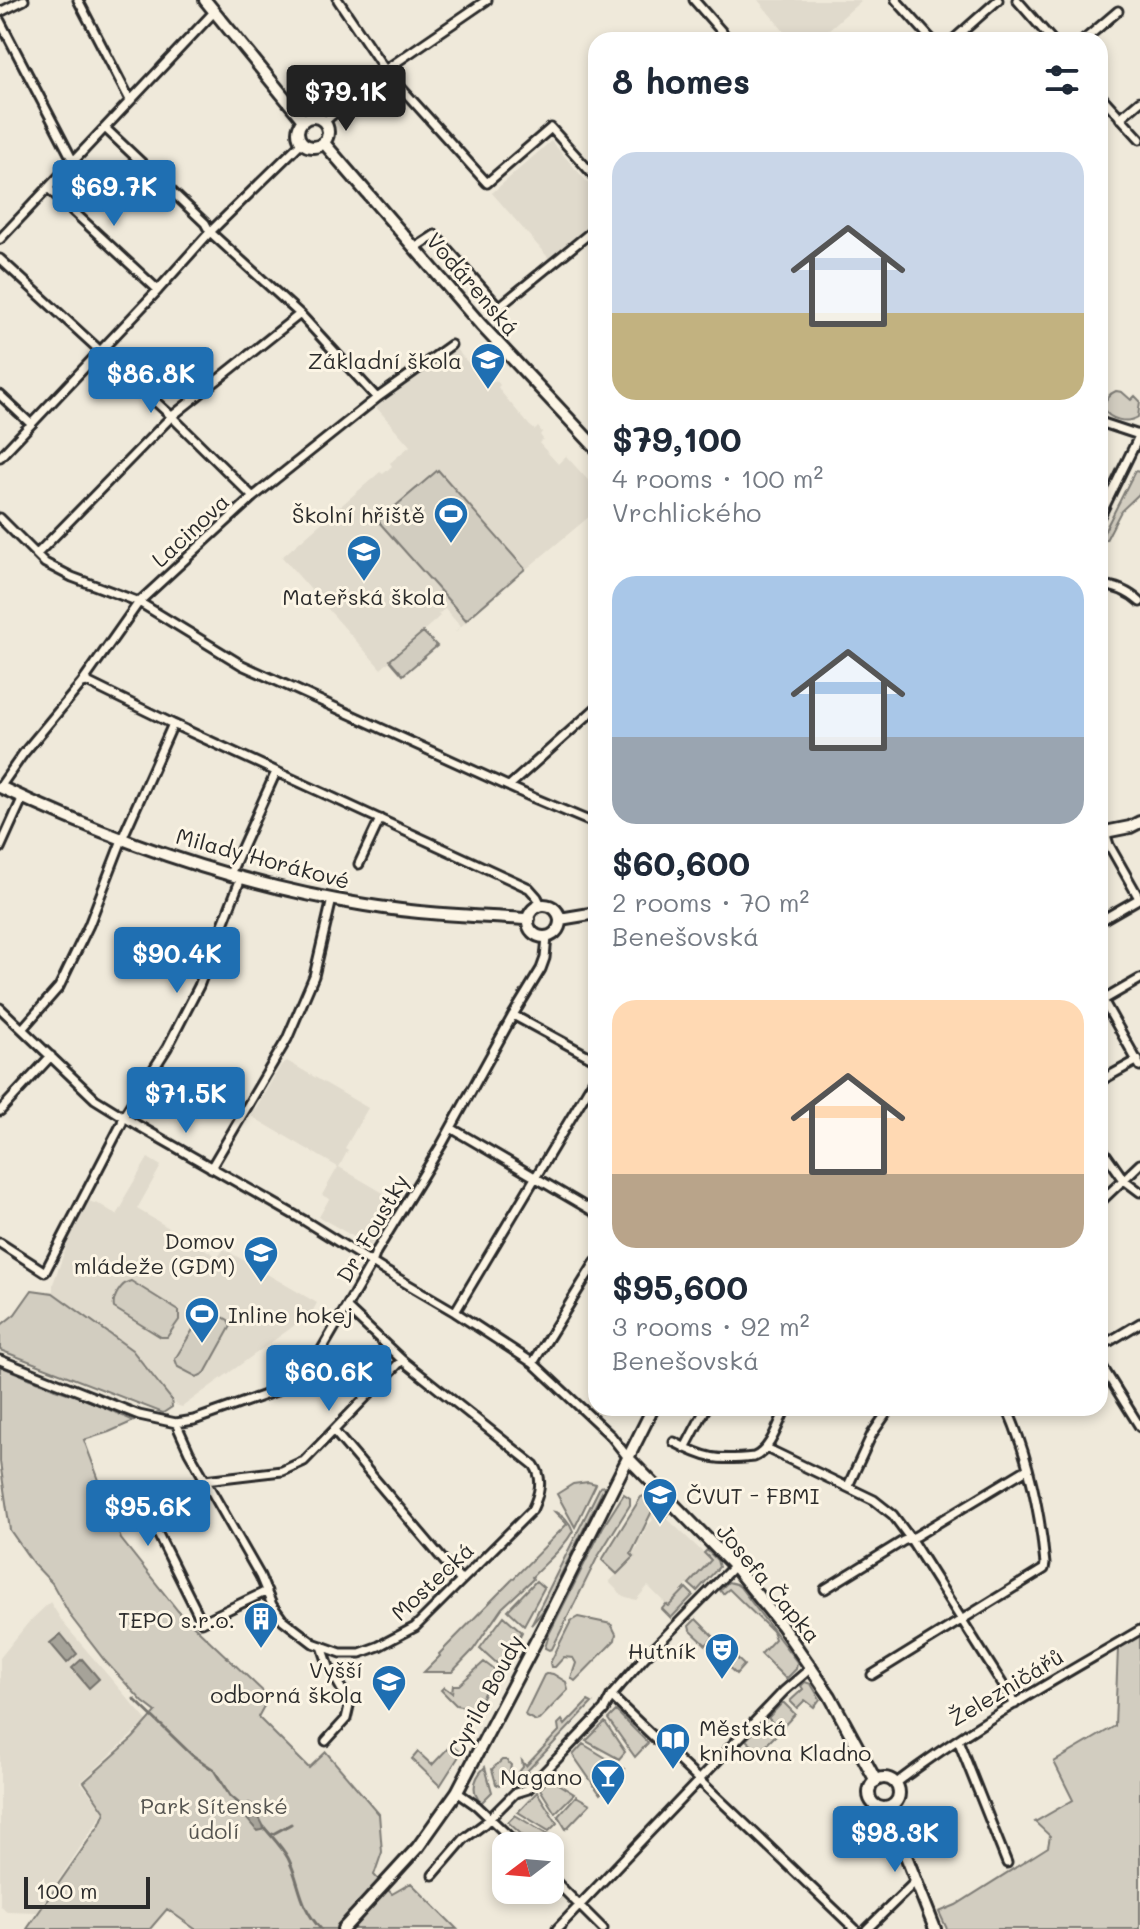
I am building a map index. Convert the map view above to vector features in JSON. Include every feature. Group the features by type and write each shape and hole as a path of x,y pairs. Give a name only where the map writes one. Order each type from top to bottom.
{"street":[{"path":"0,12 24,0"},
{"path":"78,0 130,100"},
{"path":"205,0 303,120"},
{"path":"338,0 385,70 487,183 551,128 588,169"},
{"path":"325,121 385,70 487,0"},
{"path":"694,0 722,32"},
{"path":"896,0 925,32"},
{"path":"962,32 998,0"},
{"path":"1017,0 1045,32"},
{"path":"1093,32 1118,11"},
{"path":"0,239 214,12"},
{"path":"0,21 73,161"},
{"path":"1120,118 1140,101"},
{"path":"1108,104 1140,139"},
{"path":"316,117 325,121 329,135 324,143 312,147 302,142 298,131 303,120 316,117"},
{"path":"105,128 205,223 210,232 300,314 377,398"},
{"path":"0,457 210,232 302,142"},
{"name":"Vodárenská","path":"324,143 481,325 588,439"},
{"path":"48,188 158,290"},
{"path":"415,248 435,235 499,307 588,235"},
{"path":"0,259 253,497"},
{"path":"37,554 171,417 300,314"},
{"name":"Lacinova","path":"0,787 82,683 139,602 253,497 377,398 451,345"},
{"path":"0,395 31,424"},
{"path":"1108,424 1140,434 1108,500"},
{"path":"0,518 45,563 72,577 139,602 242,665 588,821"},
{"path":"1108,585 1127,592 1140,602"},
{"path":"82,683 87,682 529,888 541,905"},
{"path":"509,786 588,715"},
{"path":"23,1028 59,987 89,925 173,724"},
{"path":"0,1243 45,1272 123,1117 167,1048 199,986 235,876 276,772"},
{"name":"Milady Horákové","path":"0,787 122,840 235,876 332,899 419,913 529,919"},
{"path":"0,848 23,797"},
{"path":"359,864 380,819"},
{"path":"1108,831 1140,822"},
{"path":"1108,843 1140,898 1108,916"},
{"path":"211,1168 287,1039 314,976 332,899"},
{"path":"546,905 556,909 560,919 558,929 547,937 532,931 529,919 532,911 546,905"},
{"path":"560,919 588,914"},
{"name":"Dr. Foustky","path":"0,1360 139,1415 176,1423 237,1407 287,1385 318,1356 347,1308 376,1252 541,969 547,937"},
{"path":"1108,995 1140,979"},
{"name":"Josefa Čapka","path":"0,1008 95,1099 455,1312 533,1363 588,1414"},
{"path":"1108,1011 1139,1062 1108,1077"},
{"path":"513,1015 588,1056"},
{"path":"0,1111 51,1056"},
{"path":"455,1312 588,1090"},
{"path":"451,1128 588,1208"},
{"path":"1108,1157 1124,1180 1140,1192"},
{"path":"1108,1195 1140,1164"},
{"path":"533,1363 588,1274"},
{"name":"Mostecká","path":"176,1423 180,1436 283,1620 313,1643 341,1653 360,1653 415,1627 532,1510 539,1489 538,1470 402,1360 347,1308"},
{"path":"1108,1342 1140,1323"},
{"path":"267,1591 202,1622 146,1510 205,1480 282,1471 304,1461 402,1360"},
{"path":"1108,1376 1140,1427"},
{"name":"Josefa Čapka","path":"590,1416 734,1566 782,1626 830,1696 876,1781"},
{"name":"Cyrila Boudy","path":"343,1929 418,1847 457,1792 649,1416"},
{"path":"685,1448 702,1416"},
{"path":"674,1442 709,1458 754,1457 766,1448 782,1416"},
{"path":"848,1486 872,1434 884,1416"},
{"path":"872,1675 1044,1569 1042,1529 1010,1416"},
{"path":"334,1431 461,1581"},
{"path":"766,1448 848,1486 893,1515 1015,1704"},
{"path":"825,1589 1027,1469"},
{"path":"433,1875 464,1839 515,1793 528,1789 604,1710 611,1696 644,1658 734,1566"},
{"name":"Železničářů","path":"895,1784 1015,1704 1140,1630"},
{"path":"322,1646 349,1706 346,1719 326,1741"},
{"path":"557,1929 784,1691 812,1667"},
{"path":"611,1696 855,1929"},
{"path":"958,1740 1007,1863"},
{"path":"885,1779 895,1784 898,1797 887,1808 877,1806 870,1798 870,1790 876,1781 885,1779"},
{"path":"457,1792 504,1832"},
{"path":"887,1808 935,1929"},
{"path":"867,1929 916,1881"},
{"path":"564,1890 603,1929"}],"shaded area":[{"path":"758,0 862,0 826,32 784,32"},
{"path":"551,141 588,183 588,232 553,263 492,193"},
{"path":"455,348 485,382 490,378 493,382 496,380 501,392 530,426 535,430 538,427 543,439 539,443 558,464 566,456 588,480 588,518 455,632 460,626 445,609 381,669 282,557 380,472 383,474 392,466 390,463 410,446 376,407"},
{"path":"287,1061 368,1108 345,1148 348,1150 339,1167 397,1201 370,1246 319,1217 329,1199 322,1195 338,1167 251,1116 281,1065"},
{"path":"148,1158 161,1166 137,1209 218,1257 224,1249 317,1303 309,1318 305,1316 182,1407 176,1405 132,1351 53,1293 53,1284 71,1233 88,1201 117,1215"},
{"path":"657,1509 710,1559 668,1606 648,1586 636,1600 623,1596 609,1582 633,1558 631,1555 639,1545 637,1542 646,1532 644,1529 653,1520 650,1516"},
{"path":"50,1602 64,1624 147,1721 81,1782 104,1812 37,1912 7,1911 0,1906 0,1658 28,1623"},
{"path":"61,1634 77,1654 67,1663 50,1643"},
{"path":"82,1659 99,1679 89,1688 72,1668"},
{"path":"249,1803 265,1829 257,1831 240,1810"}],"green space":[{"path":"1122,392 1131,400 1135,396 1140,401 1138,417 1124,420 1108,414 1108,398"},
{"name":"Školní hřiště","path":"438,470 525,569 466,620 378,521"},
{"path":"1135,471 1140,472 1140,493 1121,511 1108,536 1108,524"},
{"path":"423,632 437,646 403,675 390,660"},
{"name":"Inline hokej","path":"131,1281 179,1311 179,1320 167,1337 161,1337 114,1308 118,1292"},
{"path":"32,1290 53,1293 132,1350 171,1399 172,1407 163,1413 0,1350 0,1326 15,1314"},
{"name":"Inline hokej","path":"210,1310 228,1320 231,1326 205,1373 197,1377 178,1367 175,1359 203,1313"},
{"name":"Park Sítenské údolí","path":"0,1366 134,1421 84,1440 121,1539 178,1611 269,1697 258,1717 309,1768 326,1752 379,1814 382,1852 374,1875 392,1894 411,1883 457,1929 195,1929 167,1909 150,1929 27,1929 100,1824 105,1812 84,1782 133,1738 156,1712 105,1661 71,1617 52,1583 33,1563 10,1530 0,1462"},
{"path":"573,1484 596,1484 575,1527 557,1494"},
{"path":"605,1486 543,1611 531,1625 600,1487"},
{"path":"624,1494 630,1498 630,1505 597,1558 549,1650 545,1648 549,1634 603,1527"},
{"path":"649,1494 669,1513 666,1517 654,1507 631,1554 634,1557 617,1574 602,1560 641,1497"},
{"path":"555,1512 566,1519 573,1531 564,1544 502,1608 473,1650 452,1672 424,1672 567,1524"},
{"path":"707,1550 717,1560 719,1567 697,1591 689,1584 711,1560 704,1553"},
{"path":"536,1581 544,1588 524,1625 508,1610"},
{"path":"728,1582 740,1587 797,1662 796,1669 786,1679 761,1654 775,1639 772,1631 729,1589 723,1594 720,1590"},
{"path":"686,1588 693,1595 671,1618 662,1609"},
{"path":"504,1616 522,1632 503,1669 480,1648"},
{"path":"578,1617 611,1624 616,1634 615,1640 575,1681 571,1678 576,1663 573,1658 564,1657 555,1667 551,1667 550,1663 571,1621"},
{"path":"696,1619 714,1637 706,1645 690,1630 689,1626"},
{"path":"1140,1635 1140,1929 947,1929 939,1912 956,1905 1048,1847 1050,1836 1035,1822 1073,1800 1054,1762 1115,1726 1118,1648"},
{"path":"717,1640 744,1665 736,1674 709,1649"},
{"path":"484,1662 500,1674 495,1682 490,1681 476,1709 456,1705 441,1690 444,1687 452,1693 453,1685 459,1685"},
{"path":"548,1673 566,1682 568,1690 536,1721 525,1714 544,1675"},
{"path":"805,1682 811,1684 820,1699 814,1707 805,1700 797,1708 790,1701 803,1689 801,1686"},
{"path":"588,1701 592,1703 528,1770 530,1777 525,1778 518,1773 523,1767 522,1761 526,1766 559,1731 558,1724 562,1720 565,1725"},
{"path":"782,1703 795,1714 780,1730 768,1718"},
{"path":"616,1711 648,1743 635,1757 608,1719"},
{"path":"765,1721 778,1733 759,1752 746,1740"},
{"path":"605,1722 625,1752 619,1759 586,1741"},
{"path":"583,1744 624,1769 600,1794 573,1755"},
{"path":"451,1745 461,1753 440,1786 412,1759 418,1752 432,1765"},
{"path":"502,1760 511,1765 511,1775 499,1786 492,1769"},
{"path":"485,1767 492,1792 481,1803 475,1793 475,1784"},
{"path":"550,1779 574,1794 555,1813 540,1789"},
{"path":"537,1792 557,1823 549,1831 518,1812"},
{"path":"576,1796 590,1804 566,1829 558,1816"},
{"path":"515,1815 543,1832 519,1832 508,1822"}],"waterway":[{"path":"134,1699 192,1755 214,1770 230,1796 244,1808"},
{"path":"271,1835 291,1824"},
{"path":"264,1827 288,1858 304,1903 321,1929"}],"place":[{"name":"Základní škola","path":"488,391"},
{"name":"Školní hřiště","path":"451,545"},
{"name":"Mateřská škola","path":"364,583"},
{"name":"Domov mládeže (GDM)","path":"261,1284"},
{"name":"Inline hokej","path":"202,1345"},
{"name":"ČVUT - FBMI","path":"660,1526"},
{"name":"TEPO s.r.o.","path":"261,1650"},
{"name":"Hutník","path":"722,1681"},
{"name":"Vyšší odborná škola","path":"389,1713"},
{"name":"Městská knihovna Kladno","path":"673,1771"},
{"name":"Nagano","path":"608,1807"}]}
